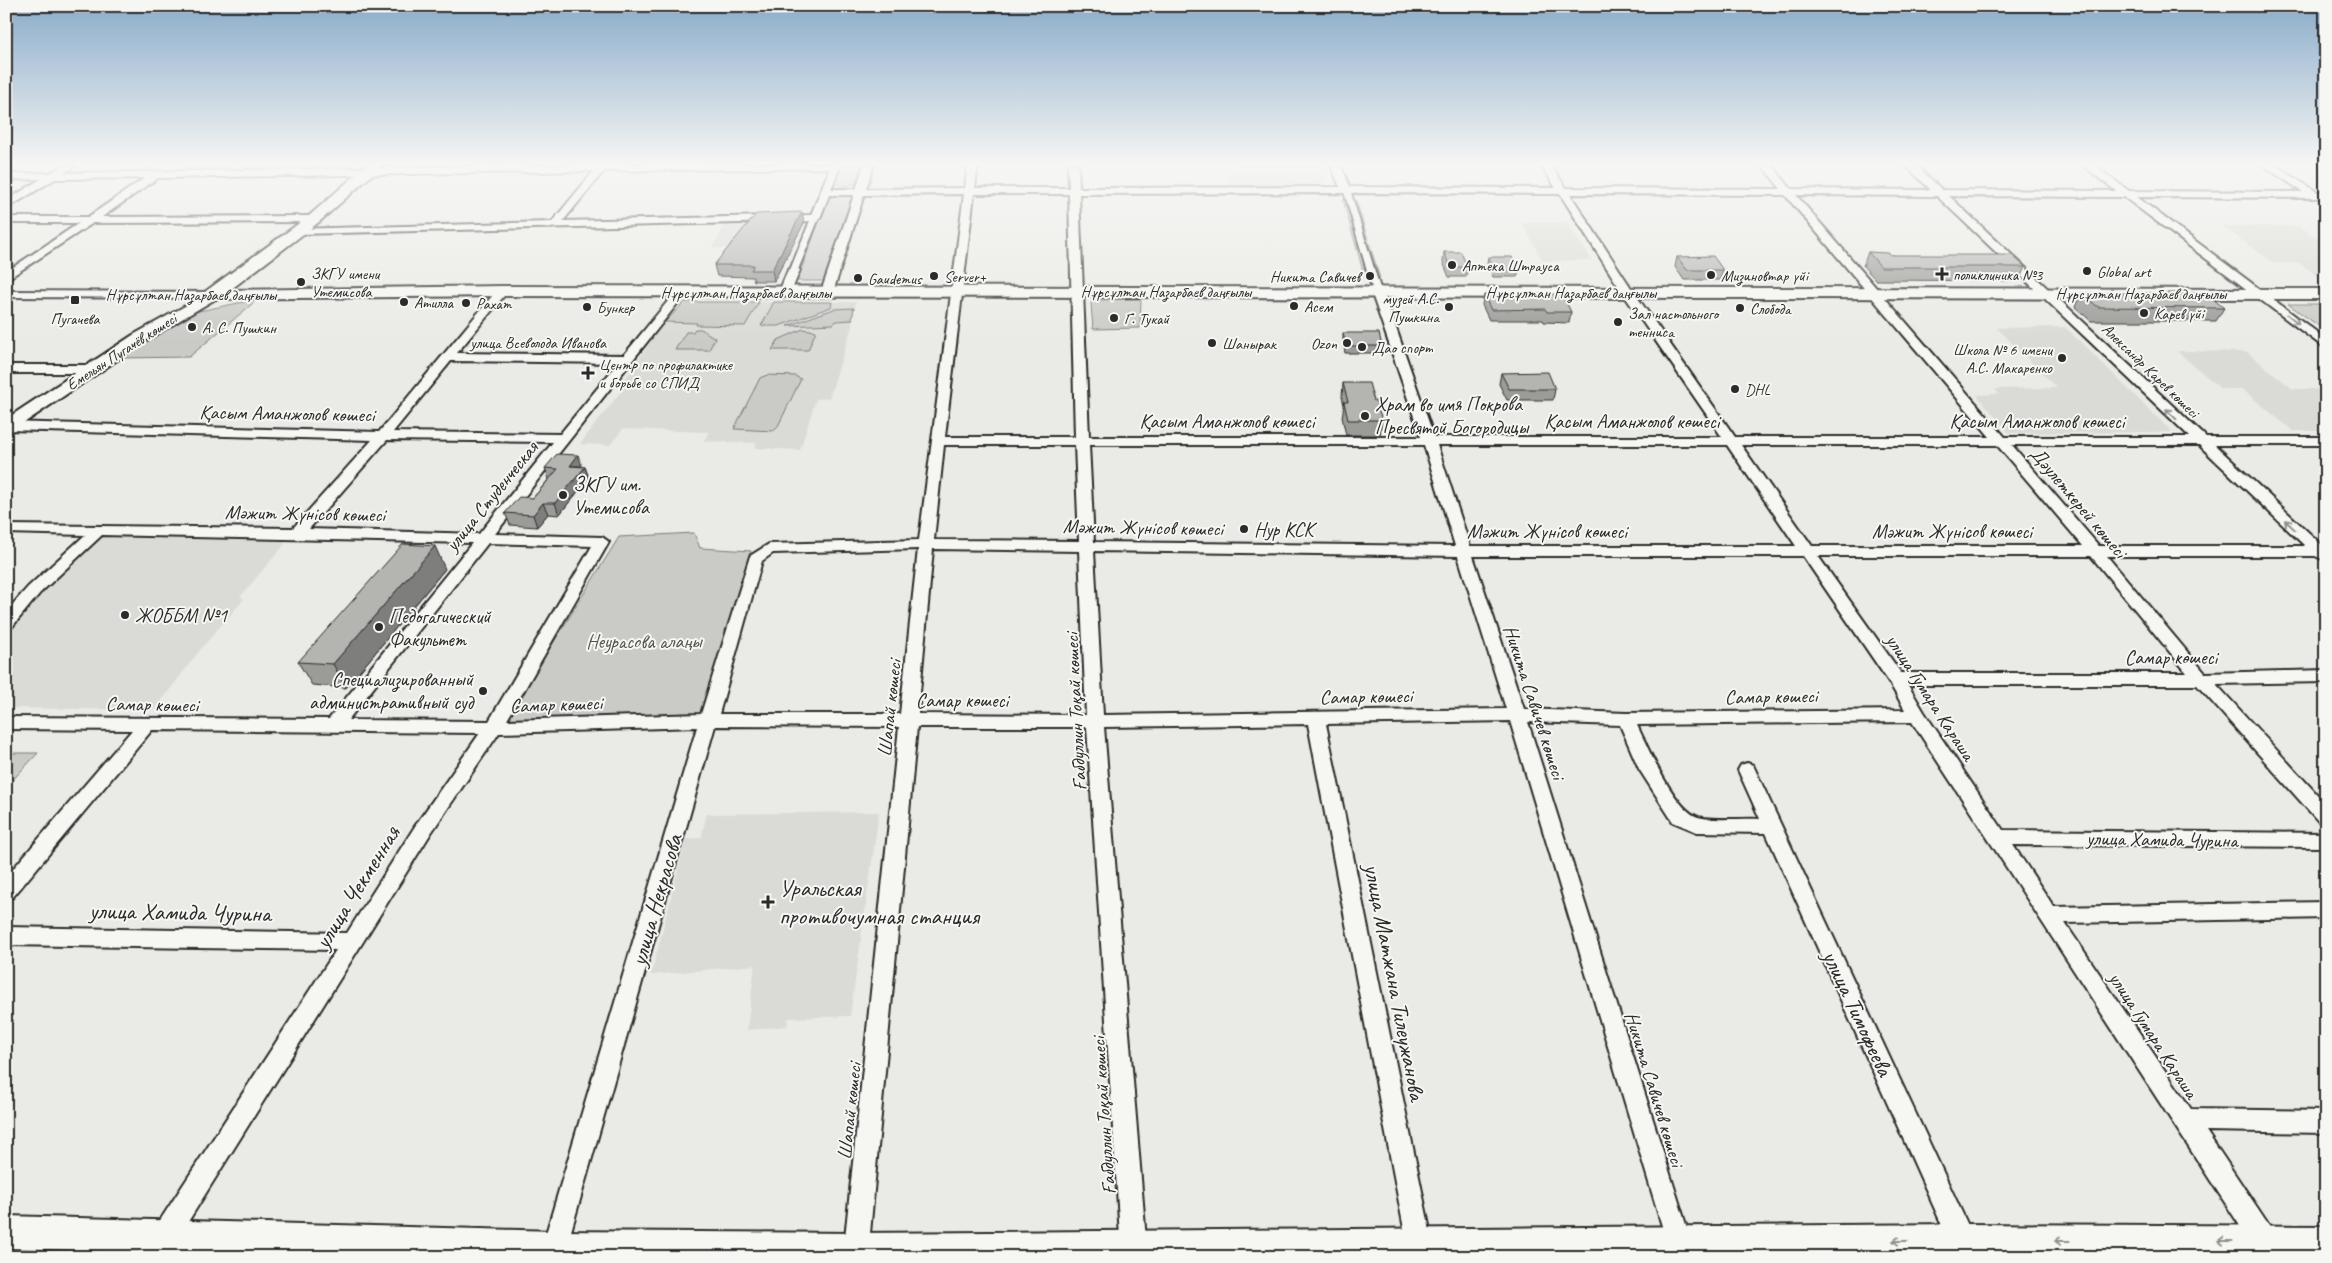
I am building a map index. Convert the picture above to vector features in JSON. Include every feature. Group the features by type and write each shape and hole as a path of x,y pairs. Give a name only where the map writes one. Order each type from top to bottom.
{"main road":[{"name":"Емельян Пугачёв көшесі","path":"212,295 309,223"},
{"name":"Нұрсұлтан Назарбаев даңғылы","path":"212,295 502,291 1377,290 2326,294"}],"street":[{"path":"6,277 86,223"},
{"path":"298,232 601,223"},
{"path":"785,292 813,223"},
{"path":"827,292 850,223"},
{"name":"Шапай көшесі","path":"856,1253 926,544 965,223"},
{"name":"Ғабдуллин Тоқай көшесі","path":"1076,223 1084,441 1083,479 1096,721 1134,1252"},
{"name":"Никита Савичев көшесі","path":"1356,223 1517,715 1681,1249"},
{"name":"улица Гумара Караша","path":"1584,223 1628,292 1896,678 1917,716 2270,1249"},
{"name":"Дәулеткерей көшесі","path":"1814,223 2095,551 2201,679 2326,817"},
{"name":"Александр Карев көшесі","path":"1972,223 2200,441 2323,553"},
{"path":"2166,223 2326,345"},
{"path":"297,533 383,436 502,291"},
{"name":"улица Студенческая","path":"333,726 681,292"},
{"name":"Нұрсұлтан Назарбаев даңғылы","path":"6,294 212,295"},
{"name":"Емельян Пугачёв көшесі","path":"7,427 92,368 212,295"},
{"name":"улица Всеволода Иванова","path":"448,357 627,359"},
{"path":"6,369 92,368"},
{"name":"Қасым Аманжолов көшесі","path":"7,427 383,436 564,438"},
{"name":"Қасым Аманжолов көшесі","path":"938,441 2326,441"},
{"name":"Мәжит Жүнісов көшесі","path":"6,529 484,537 602,542"},
{"path":"6,623 34,590 98,530"},
{"name":"улица Чекменная","path":"157,1246 353,942 424,828 494,727 602,542"},
{"name":"Мәжит Жүнісов көшесі","path":"769,549 926,544 1463,551 2323,553"},
{"name":"улица Некрасова","path":"552,1252 755,559 769,549"},
{"name":"Самар көшесі","path":"1896,678 2201,679 2326,676"},
{"name":"Самар көшесі","path":"6,723 146,726 494,727 708,720 1096,721 1517,715 1626,719 1917,716"},
{"name":"улица Матжана Тилеужанова","path":"1316,718 1421,1250"},
{"path":"1626,719 1648,769 1680,817 1697,824 1773,826"},
{"path":"6,891 146,726"},
{"name":"улица Тимофеева","path":"1747,770 1966,1249"},
{"name":"улица Хамида Чурина","path":"1998,837 2326,840"},
{"path":"2050,915 2326,910"},
{"name":"улица Хамида Чурина","path":"6,936 353,942"},
{"path":"2185,1120 2326,1122"},
{"path":"6,1232 157,1246 552,1252 856,1253 1681,1249 2270,1249 2326,1242"}],"shaded area":[{"path":"726,223 804,223 792,250 712,248"},
{"path":"1522,223 1568,223 1592,260 1543,261"},
{"path":"2222,226 2299,226 2326,244 2326,282 2299,263 2274,263"},
{"path":"685,302 856,302 852,326 829,398 816,399 800,450 755,448 757,443 704,441 709,432 623,429 610,445 580,444 623,389 621,385 662,325"},
{"name":"Школа № 6 имени А.С. Макаренко","path":"2065,327 2172,432 2009,433 1977,395 1999,394 1995,389 2057,388 1997,328"},
{"path":"2177,351 2247,352 2293,389 2316,389 2326,397 2326,431 2293,431 2242,389 2221,389"},
{"name":"ЖОББМ №1","path":"99,536 290,538 240,597 244,599 204,645 154,710 6,708 6,632 43,590"},
{"name":"Уральская противочумная станция","path":"879,812 850,1016 788,1018 787,1026 747,1030 755,965 651,975 686,839 701,838 707,814"}],"green space":[{"path":"819,223 846,223 827,281 797,281"},
{"path":"1349,223 1363,223 1380,278 1365,278"},
{"path":"258,299 189,357 119,358 174,320 194,312"},
{"path":"1141,299 1140,328 1093,329 1091,303 1098,300"},
{"path":"685,302 759,302 745,326 665,322"},
{"path":"774,302 832,302 831,307 779,326 761,326"},
{"path":"2288,304 2326,304 2326,331"},
{"path":"854,308 852,320 836,321 834,324 787,326 834,309"},
{"path":"695,329 701,329 715,338 709,350 675,350 686,332 693,332"},
{"path":"803,329 816,331 808,350 772,350 778,340"},
{"path":"767,375 795,376 801,379 777,428 773,431 734,429 760,378"},
{"name":"Неурасова алаңы","path":"694,533 700,548 751,551 701,717 503,724 619,537"},
{"path":"6,753 38,753 6,787"}],"building":[{"path":"749,223 796,223 772,270 751,270 754,265 714,265"},
{"path":"1444,252 1461,252 1467,267 1450,267"},
{"path":"1868,252 1888,253 1891,255 2012,255 2025,267 1881,267"},
{"path":"1713,256 1723,270 1687,270 1677,257"},
{"path":"1488,257 1512,257 1519,270 1494,270"},
{"path":"2081,293 2206,293 2224,308 2098,307"},
{"path":"1562,294 1571,312 1547,312 1545,309 1491,310 1484,295"},
{"path":"1343,333 1379,333 1382,346 1346,346"},
{"path":"1548,372 1555,389 1509,389 1501,373"},
{"path":"1343,383 1369,383 1382,420 1348,420 1344,402 1348,402"},
{"path":"557,454 578,455 570,466 585,467 555,503 543,503 533,515 505,513 519,497 533,498 558,469 545,468"},
{"path":"403,544 435,546 333,664 298,662"}],"place":[{"name":"Аптека Штрауса","path":"1452,265"},
{"name":"Global art","path":"2087,271"},
{"name":"поликлиника №3","path":"1942,274"},
{"name":"Мизиновтар үйі","path":"1711,275"},
{"name":"Server+","path":"934,276"},
{"name":"Никита Савичев","path":"1370,276"},
{"name":"Gaudemus","path":"858,278"},
{"name":"ЗКГУ имени Утемисова","path":"301,282"},
{"name":"Пугачева","path":"75,300"},
{"name":"Атилла","path":"404,302"},
{"name":"Рахат","path":"466,303"},
{"name":"Асем","path":"1294,306"},
{"name":"Бункер","path":"587,307"},
{"name":"музей А.С. Пушкина","path":"1449,307"},
{"name":"Слобода","path":"1740,308"},
{"name":"Карев үйі","path":"2144,313"},
{"name":"Г. Тукай","path":"1114,318"},
{"name":"Зал настольного тенниса","path":"1618,322"},
{"name":"А. С. Пушкин","path":"192,327"},
{"name":"Шанырак","path":"1212,343"},
{"name":"Ozon","path":"1347,343"},
{"name":"Дао спорт","path":"1362,347"},
{"name":"Школа № 6 имени А.С. Макаренко","path":"2062,358"},
{"name":"Центр по профилактике и борьбе со СПИД","path":"588,373"},
{"name":"DHL","path":"1735,389"},
{"name":"Храм во имя Покрова Пресвятой Богородицы","path":"1365,416"},
{"name":"ЗКГУ им. Утемисова","path":"563,495"},
{"name":"Нур КСК","path":"1244,529"},
{"name":"ЖОББМ №1","path":"125,615"},
{"name":"Педогагический Факультет","path":"379,627"},
{"name":"Специализированный административный суд","path":"483,691"},
{"name":"Уральская противочумная станция","path":"768,902"}]}
